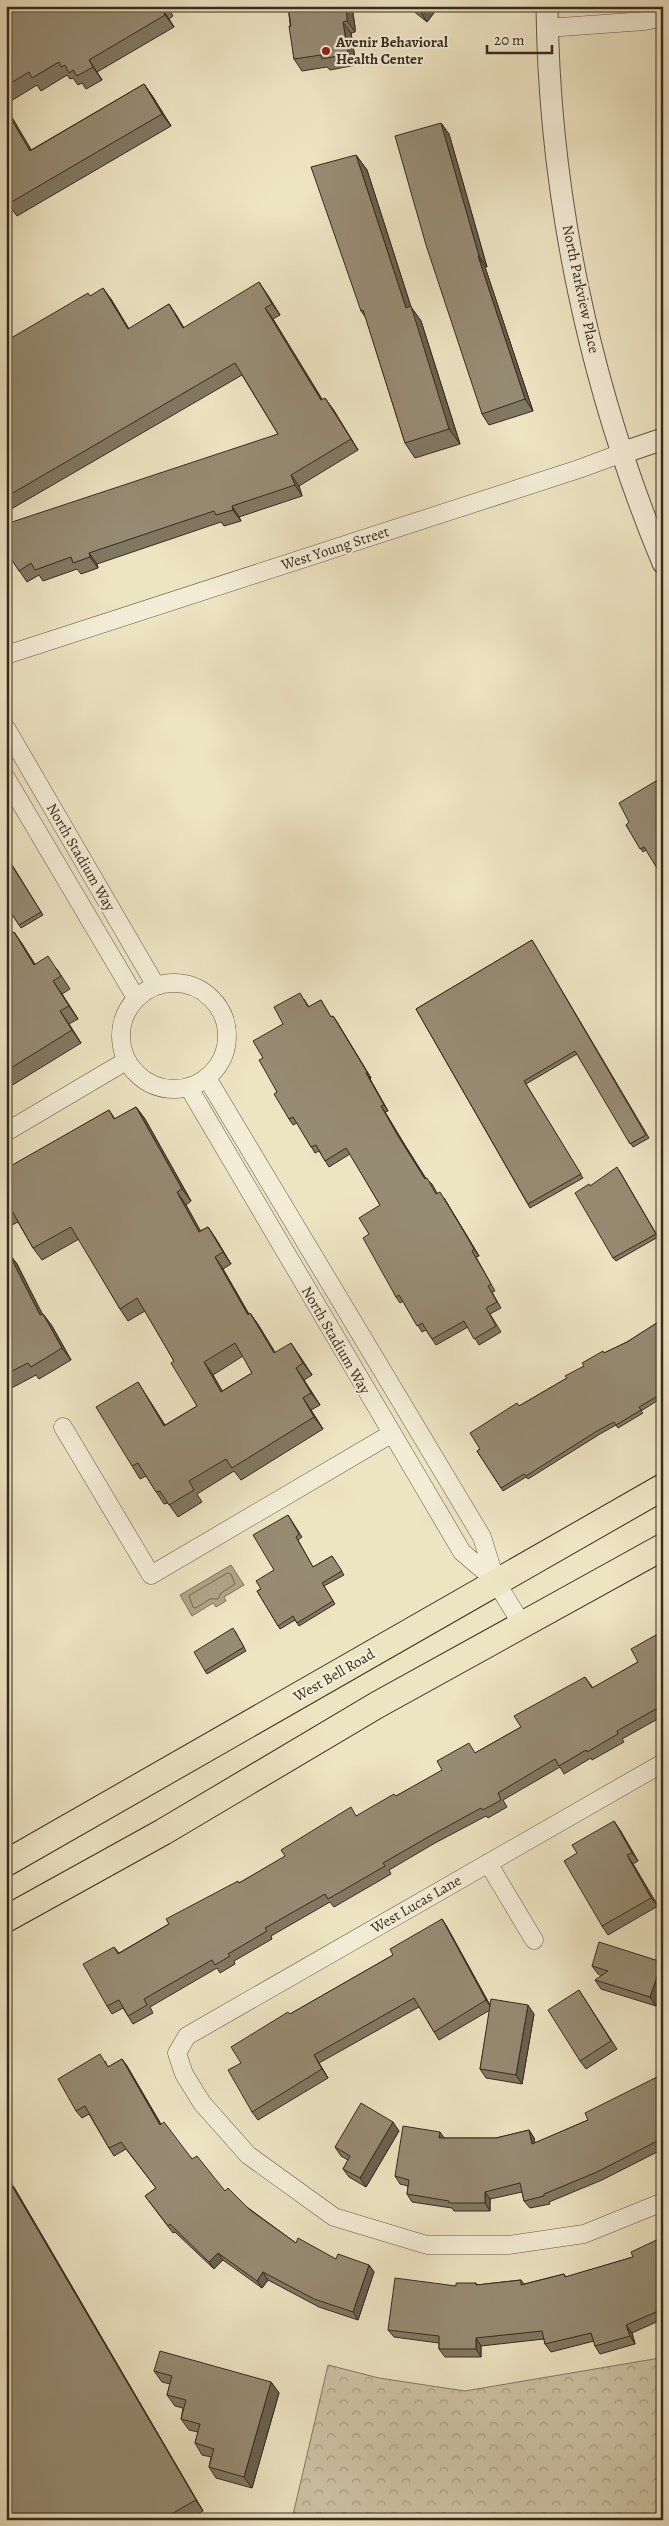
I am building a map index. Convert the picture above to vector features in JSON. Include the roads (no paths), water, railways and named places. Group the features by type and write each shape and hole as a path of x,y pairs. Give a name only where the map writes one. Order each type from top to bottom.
{"main road":[{"name":"West Bell Road","path":"6,1863 663,1487"},
{"path":"6,1919 163,1832 377,1706 663,1547"}],"street":[{"name":"North Parkview Place","path":"547,6 552,112 573,265 587,327 622,453 663,562"},
{"path":"547,28 645,21 663,17"},
{"name":"West Young Street","path":"6,655 579,469 663,439"},
{"name":"North Stadium Way","path":"6,728 156,986"},
{"name":"North Stadium Way","path":"6,778 136,998"},
{"path":"172,983 189,985 204,992 216,1004 224,1016 227,1043 220,1062 207,1078 189,1088 172,1090 154,1087 139,1078 126,1061 121,1047 120,1030 125,1013 136,998 156,986 172,983"},
{"path":"6,1132 126,1061"},
{"name":"North Stadium Way","path":"207,1078 482,1537 496,1582 523,1626"},
{"name":"North Stadium Way","path":"189,1088 462,1552 496,1582"},
{"path":"63,1427 150,1575 391,1434"},
{"name":"West Lucas Lane","path":"663,1763 187,2036 177,2053 184,2074 202,2103 248,2155 334,2216 397,2236 427,2245 508,2245 584,2234 663,2202"},
{"path":"488,1863 534,1940"}],"water":[{"path":"231,1565 244,1585 224,1597 226,1601 216,1607 213,1603 192,1616 180,1595"}],"place":[{"name":"Avenir Behavioral Health Center","path":"326,51"}]}
